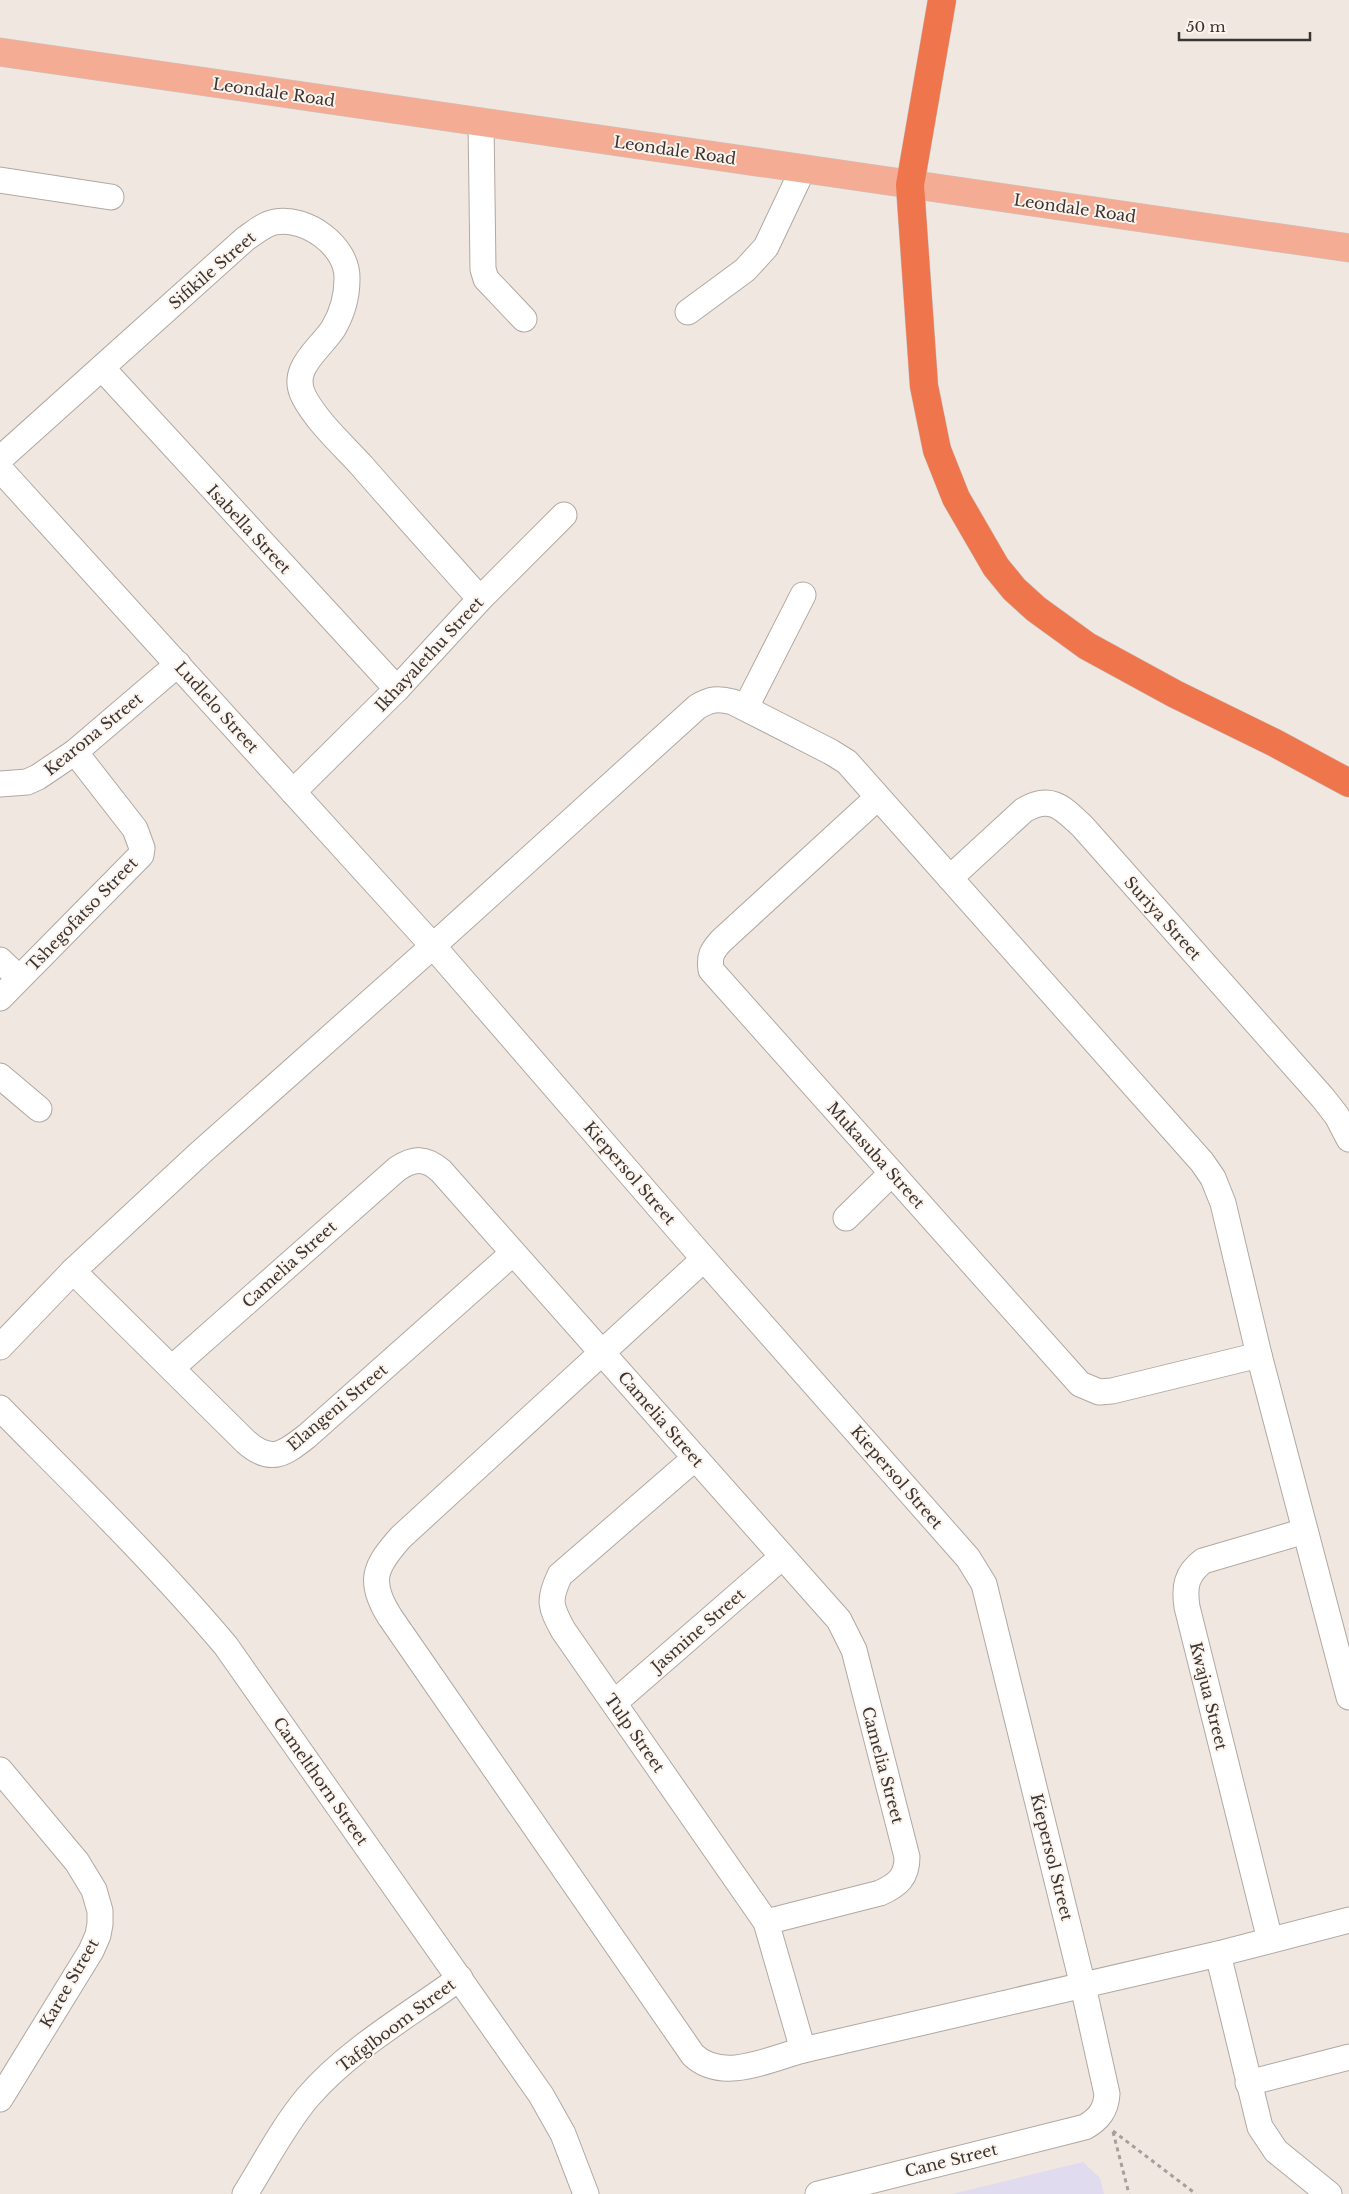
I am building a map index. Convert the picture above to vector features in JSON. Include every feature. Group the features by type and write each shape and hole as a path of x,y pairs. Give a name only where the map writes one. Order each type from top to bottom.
{"highway":[{"path":"942,0 910,185 924,386 937,450 956,498 996,567 1014,589 1036,609 1087,646 1349,784"}],"main road":[{"name":"Leondale Road","path":"0,52 1349,248"}],"street":[{"path":"481,122 483,269 486,279 524,319"},
{"path":"688,312 745,270 766,247 803,169"},
{"path":"0,180 111,197"},
{"name":"Sifikile Street","path":"0,459 245,239 274,222 302,225 320,234 332,244 342,257 347,276 345,297 340,316 332,330 305,362 300,374 299,386 311,408 329,430 480,599"},
{"name":"Isabella Street","path":"102,368 397,689"},
{"name":"Ludlelo Street","path":"0,469 433,946"},
{"name":"Ikhayalethu Street","path":"293,792 397,689 480,599 564,515"},
{"path":"746,707 803,595"},
{"name":"Kearona Street","path":"0,784 33,780 75,752 178,664"},
{"path":"0,1347 73,1271 199,1154 433,946 697,707 708,700 720,698 746,707 832,752 847,762 1202,1162 1213,1178 1223,1203 1259,1355 1349,1697"},
{"name":"Tshegofatso Street","path":"0,998 141,855 142,848 135,829 75,752"},
{"name":"Mukasuba Street","path":"877,798 721,941 712,952 710,960 711,970 1080,1384 1090,1390 1099,1392 1112,1391 1259,1355"},
{"name":"Suriya Street","path":"950,878 1024,810 1035,804 1045,802 1056,805 1068,813 1082,827 1323,1098 1338,1116 1349,1139"},
{"name":"Kiepersol Street","path":"433,946 704,1259 968,1558 981,1576 989,1598 1083,1986 1107,2094 1106,2106 1099,2124"},
{"path":"0,960 19,978"},
{"path":"0,1076 38,1109"},
{"name":"Camelia Street","path":"172,1368 397,1169 408,1162 420,1160 432,1163 839,1620 854,1650 907,1868 900,1881 893,1887 880,1893 766,1922"},
{"path":"846,1218 892,1173"},
{"name":"Elangeni Street","path":"73,1271 253,1448 268,1455 283,1452 307,1436 514,1253"},
{"path":"704,1259 402,1536 379,1565 375,1577 378,1596 390,1617 693,2055 699,2061 713,2067 730,2069 803,2050 1218,1954 1349,1920"},
{"name":"Camelthorn Street","path":"0,1408 141,1551 186,1599 226,1646 460,1978 553,2115 566,2141 586,2194"},
{"name":"Tulp Street","path":"695,1458 560,1575 553,1590 551,1602 554,1613 563,1630 766,1922 803,2050"},
{"name":"Kwajua Street","path":"1270,1940 1187,1607 1185,1591 1187,1578 1194,1568 1204,1561 1305,1531"},
{"name":"Jasmine Street","path":"614,1703 782,1557"},
{"name":"Karee Street","path":"0,1770 87,1876 98,1900 100,1924 90,1951 0,2098"},
{"path":"1218,1954 1260,2127 1267,2140 1292,2166 1329,2194"},
{"name":"Tafglboom Street","path":"245,2194 291,2120 326,2079 346,2060 460,1978"},
{"path":"1248,2083 1349,2057"},
{"name":"Cane Street","path":"818,2194 1099,2124"}],"path":[{"path":"1099,2124 1129,2194"},
{"path":"1099,2124 1196,2194"}],"shaded area":[{"path":"1083,2162 1100,2178 1104,2194 952,2194"}]}
